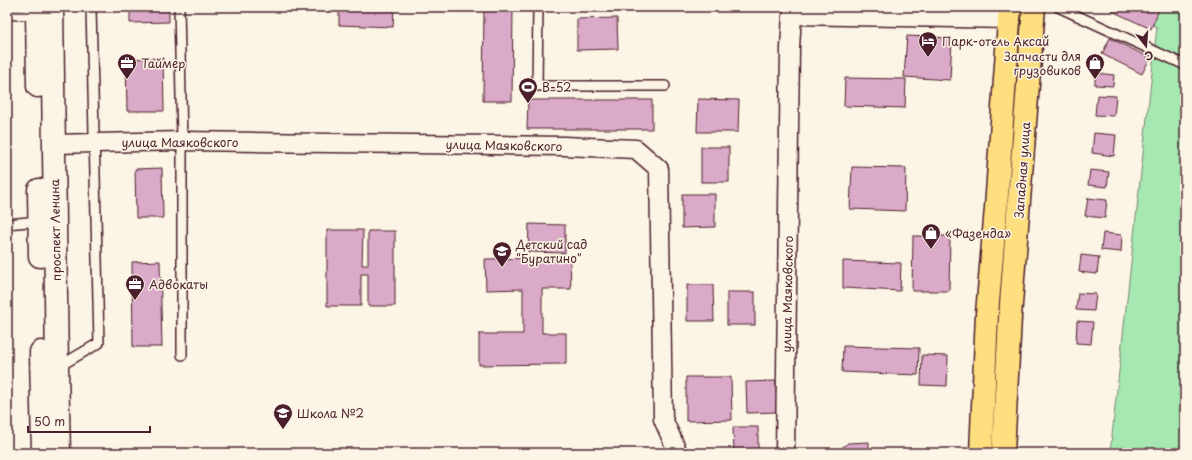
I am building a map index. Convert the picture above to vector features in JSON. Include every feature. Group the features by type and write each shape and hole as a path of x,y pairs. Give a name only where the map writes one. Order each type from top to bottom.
{"main road":[{"name":"Западная улица","path":"1003,453 1010,317 1034,7"},
{"name":"проспект Ленина","path":"45,11 54,144 59,453"},
{"name":"проспект Ленина","path":"43,453 39,221 45,11"},
{"name":"Западная улица","path":"981,453 988,314 1010,13"}],"street":[{"name":"улица Маяковского","path":"785,453 790,48 792,15 1010,13"},
{"name":"улица Маяковского","path":"54,144 182,141 564,146 636,149 659,169 663,419 678,453"}],"lane":[{"path":"57,368 99,343 91,7"},
{"path":"179,7 182,141 182,355"},
{"path":"538,7 537,86 665,86"},
{"path":"1058,7 1185,65"},
{"path":"7,15 45,11"},
{"path":"7,224 39,221"}],"green space":[{"path":"1114,7 1185,7 1185,453 1110,453 1157,27"}],"building":[{"path":"130,7 169,7 169,22 130,23"},
{"path":"339,7 394,7 393,27 339,25"},
{"path":"484,7 513,7 512,101 483,101"},
{"path":"1113,7 1160,7 1151,29 1112,11"},
{"path":"617,18 618,49 577,50 577,19"},
{"name":"Парк-отель Аксай","path":"907,36 952,38 950,80 904,77"},
{"path":"1110,38 1150,58 1142,74 1102,54"},
{"path":"163,58 164,111 127,111 126,59"},
{"path":"1095,73 1114,75 1113,86 1095,85"},
{"path":"845,78 906,79 905,108 844,106"},
{"path":"1097,95 1116,96 1114,116 1095,115"},
{"path":"698,99 739,100 738,132 697,132"},
{"path":"528,100 652,100 652,129 527,129"},
{"path":"1094,133 1116,135 1114,156 1092,153"},
{"path":"701,147 729,147 729,182 701,182"},
{"path":"852,167 906,168 905,211 850,209"},
{"path":"162,168 163,218 136,218 135,169"},
{"path":"1090,170 1109,172 1107,187 1088,185"},
{"path":"682,194 715,194 715,227 682,228"},
{"path":"1088,198 1107,200 1105,218 1085,216"},
{"path":"529,224 565,225 565,253 528,252"},
{"path":"327,230 363,230 362,265 368,265 368,231 395,231 395,306 368,306 368,274 361,274 361,306 327,306"},
{"path":"1103,233 1122,235 1121,252 1101,250"},
{"name":"«Фазенда»","path":"913,236 950,236 949,291 912,291"},
{"path":"1081,255 1099,257 1097,274 1079,272"},
{"path":"570,258 571,289 542,289 542,333 566,333 566,364 479,365 479,334 523,334 523,289 486,290 485,259"},
{"path":"160,261 162,347 133,347 132,262"},
{"path":"843,261 901,263 900,291 843,288"},
{"path":"687,285 713,285 714,321 687,321"},
{"path":"727,292 755,292 755,325 727,325"},
{"path":"1078,293 1096,294 1094,311 1076,310"},
{"path":"1077,321 1093,322 1091,344 1076,343"},
{"path":"843,346 919,348 918,375 842,372"},
{"path":"922,355 948,356 947,386 921,385"},
{"path":"686,377 731,377 732,420 686,421"},
{"path":"776,381 777,412 747,413 746,382"},
{"path":"733,427 758,427 758,453 734,453"},
{"path":"869,442 869,453 835,453 848,443"},
{"path":"163,451 188,451 188,453 163,453"},
{"path":"284,451 317,451 317,453 284,453"}],"place":[{"name":"Парк-отель Аксай","path":"928,58"},
{"name":"Таймер","path":"127,80"},
{"name":"Запчасти для грузовиков","path":"1095,80"},
{"name":"В-52","path":"528,104"},
{"name":"«Фазенда»","path":"931,250"},
{"name":"Детский сад \"Буратино\"","path":"502,268"},
{"name":"Адвокаты","path":"135,301"},
{"name":"Школа №2","path":"283,430"}]}
